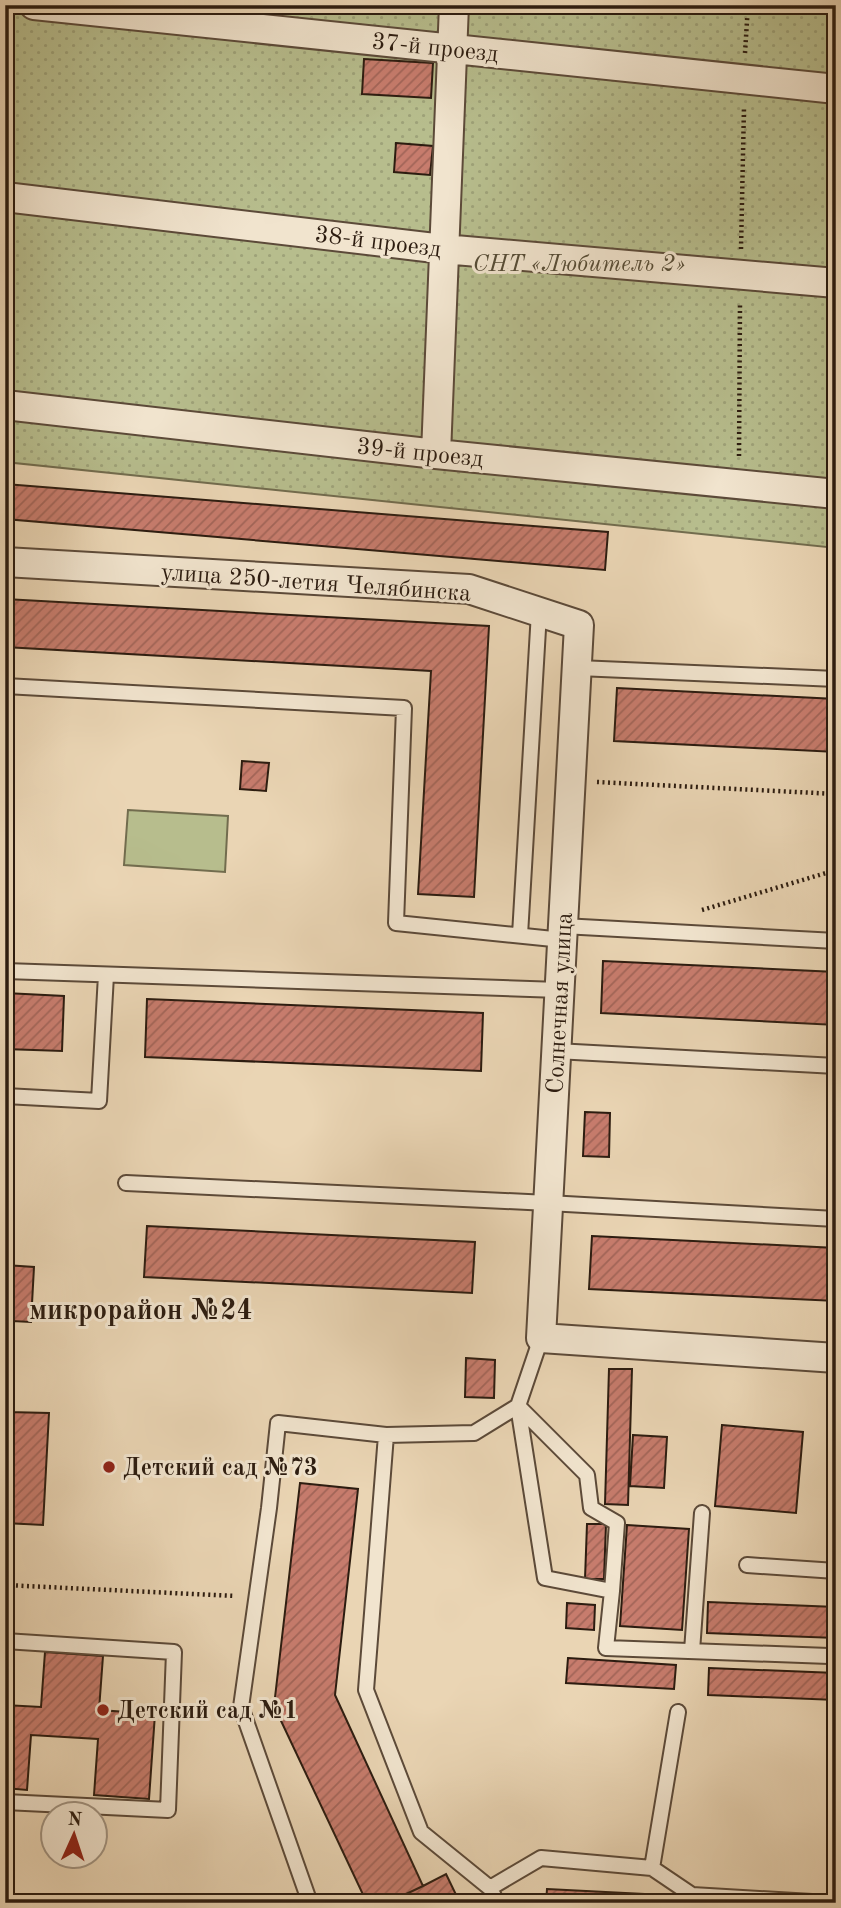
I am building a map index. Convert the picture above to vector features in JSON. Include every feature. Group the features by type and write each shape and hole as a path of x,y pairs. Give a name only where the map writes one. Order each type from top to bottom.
{"street":[{"name":"37-й проезд","path":"34,5 836,89"},
{"path":"436,454 454,5"},
{"name":"38-й проезд","path":"5,197 443,249 836,283"},
{"name":"39-й проезд","path":"5,405 436,454 836,494"},
{"name":"улица 250-летия Челябинска","path":"5,562 469,589 579,625 578,668"},
{"name":"Солнечная улица","path":"541,1338 578,668"},
{"path":"541,1338 836,1358"}],"lane":[{"path":"520,935 538,612"},
{"path":"578,668 836,679"},
{"path":"5,686 404,708 396,923 520,935 563,933 836,941"},
{"path":"5,971 559,990"},
{"path":"5,1096 99,1101 106,975"},
{"path":"556,1051 836,1066"},
{"path":"126,1183 836,1219"},
{"path":"541,1338 518,1406 545,1578 612,1591"},
{"path":"310,1903 241,1707 278,1423 386,1435 474,1433 518,1406"},
{"path":"518,1406 587,1475 591,1507 617,1523 606,1648 829,1656"},
{"path":"386,1435 366,1690 421,1832 490,1888 497,1903"},
{"path":"692,1651 702,1513"},
{"path":"747,1565 836,1570"},
{"path":"5,1641 174,1652 168,1810 5,1802"},
{"path":"652,1868 678,1712"},
{"path":"490,1888 541,1858 652,1868 692,1895 828,1903"}],"path":[{"path":"571,781 836,794"},
{"path":"697,911 836,870"},
{"path":"5,1585 257,1597"}],"green space":[{"name":"СНТ «Любитель 2»","path":"5,5 836,5 836,548 5,462"},
{"path":"128,810 228,816 225,872 124,865"}],"building":[{"path":"364,59 433,63 431,98 362,94"},
{"path":"396,143 433,146 430,175 394,172"},
{"path":"5,484 608,532 605,570 5,519"},
{"path":"5,599 489,626 474,897 418,894 431,671 5,647"},
{"path":"617,688 836,699 836,752 614,741"},
{"path":"242,761 269,763 266,791 240,789"},
{"path":"603,961 836,972 836,1025 601,1013"},
{"path":"5,993 64,996 62,1051 5,1049"},
{"path":"147,999 483,1013 481,1071 145,1057"},
{"path":"585,1112 610,1113 609,1157 583,1156"},
{"path":"147,1226 475,1242 472,1293 144,1277"},
{"path":"592,1236 836,1248 836,1301 589,1289"},
{"path":"5,1265 34,1267 31,1322 12,1321 8,1412 49,1413 43,1525 5,1523"},
{"path":"466,1358 495,1360 494,1398 465,1397"},
{"path":"609,1369 632,1369 628,1505 605,1504"},
{"path":"722,1425 803,1432 796,1513 715,1506"},
{"path":"633,1435 667,1437 664,1488 630,1486"},
{"path":"833,1443 836,1443 836,1504 830,1504"},
{"path":"300,1483 358,1489 335,1695 423,1886 387,1903 367,1903 274,1706"},
{"path":"587,1524 606,1524 604,1579 585,1579"},
{"path":"627,1525 689,1529 682,1630 620,1626"},
{"path":"708,1602 836,1607 836,1638 707,1633"},
{"path":"567,1603 595,1605 594,1630 566,1628"},
{"path":"45,1652 103,1656 99,1710 155,1714 149,1799 94,1795 98,1739 31,1735 27,1790 5,1788 5,1705 41,1707"},
{"path":"568,1658 676,1665 674,1689 566,1683"},
{"path":"709,1668 836,1673 836,1700 708,1695"},
{"path":"446,1874 460,1903 387,1903 423,1886"},
{"path":"547,1889 644,1894 644,1903 546,1903"}],"place":[{"name":"Детский сад №73","path":"109,1467"},
{"name":"Детский сад №1","path":"103,1710"}],"district":[{"name":"микрорайон №24","path":"141,1309"}]}
